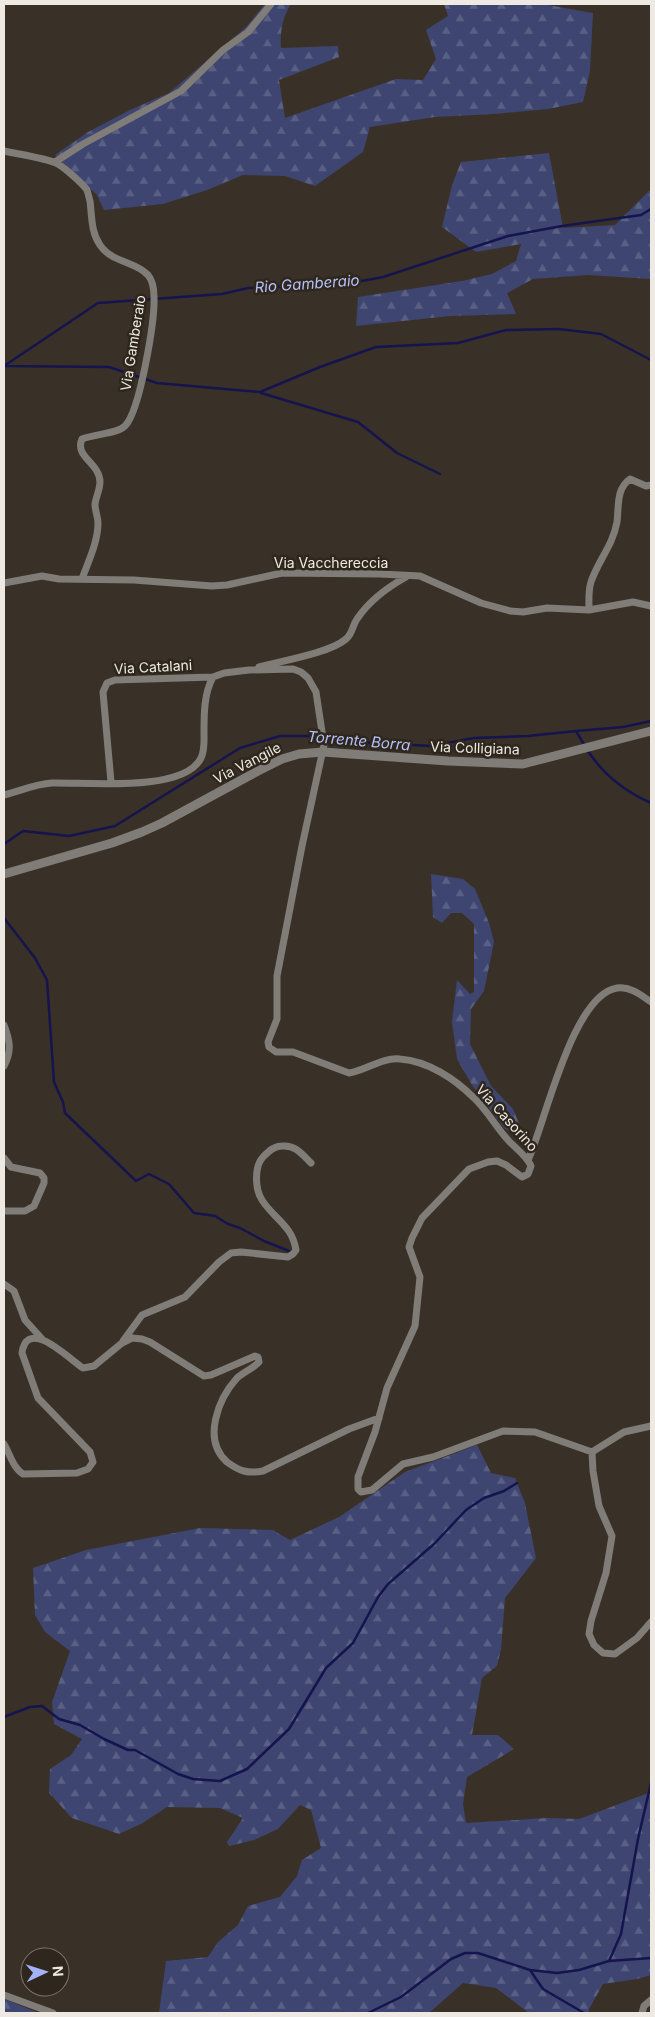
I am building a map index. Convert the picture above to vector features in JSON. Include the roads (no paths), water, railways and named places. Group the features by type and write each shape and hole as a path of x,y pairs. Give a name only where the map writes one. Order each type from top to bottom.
{"street":[{"path":"4,151 56,162 83,144 181,91 223,50 248,32 271,4"},
{"name":"Via Gamberaio","path":"56,162 87,190 93,227 104,251 148,276 153,284 154,294 153,314 134,411 128,422 120,430 91,435 82,439 79,445 80,450 98,470 100,481 95,505 98,523 95,542 82,579"},
{"path":"589,610 591,583 600,561 611,545 617,520 619,495 624,484 630,479 646,486 651,485"},
{"name":"Via Vacchereccia","path":"4,583 42,576 59,579 134,580 212,586 227,585 282,573 380,574 428,578 481,603 510,612 547,608 589,610 633,602 651,606"},
{"path":"249,670 324,651 337,645 351,634 356,620 373,601 390,585 407,577"},
{"path":"213,676 249,670 293,669 308,678 316,692 323,748"},
{"name":"Via Catalani","path":"111,782 103,692 107,683 115,680 213,676"},
{"name":"Via Vangile","path":"4,795 25,788 50,784 111,782 142,784 160,781 186,771 196,765 204,749 205,702 213,676"},
{"name":"Via Colligiana","path":"323,748 513,764 531,763 651,731"},
{"name":"Via Vangile","path":"4,874 128,838 162,823 282,759 323,748"},
{"name":"Via Casorino","path":"323,748 277,976 276,1019 268,1042 269,1047 276,1052 293,1052 349,1073 357,1072 387,1059 399,1058 418,1062 438,1070 476,1099 504,1136 528,1160 531,1166 528,1174 522,1177 502,1163 497,1162 488,1162 469,1169 422,1218 409,1248 420,1277 416,1326 387,1388 375,1432 357,1484 361,1492 372,1490 403,1464 432,1457 503,1431 535,1432 592,1452"},
{"path":"528,1160 556,1076 573,1038 591,1007 599,997 617,988 630,990 651,1002"},
{"path":"4,1025 8,1037 10,1055 4,1066"},
{"path":"122,1343 142,1316 185,1297 219,1262 231,1253 242,1252 288,1257 293,1254 296,1250 295,1239 288,1228 261,1200 256,1183 257,1172 261,1159 271,1149 282,1146 296,1148 311,1162"},
{"path":"4,1158 11,1167 40,1173 44,1178 44,1184 34,1206 25,1212 4,1211"},
{"path":"4,1284 14,1291 25,1320 43,1340 60,1349 83,1368 94,1366 122,1343 132,1338 150,1342 204,1376 211,1375 255,1356 258,1357 259,1362 253,1368 238,1377 216,1416 215,1442 220,1455 236,1469 250,1474 263,1471 349,1429 379,1418"},
{"path":"4,1444 12,1456 16,1470 23,1474 77,1473 88,1469 93,1462 90,1452 38,1398 22,1353 23,1345 27,1341 43,1340"},
{"path":"651,1426 624,1432 592,1452 592,1471 599,1506 612,1536 606,1573 591,1621 589,1634 594,1645 603,1653 615,1654 637,1638 651,1622"},
{"path":"4,1995 53,2013"},
{"path":"642,2013 644,2006 651,2000"}],"waterway":[{"name":"Rio Gamberaio","path":"4,366 98,303 222,294 248,288 346,284 383,277 508,236 641,215 651,209"},
{"path":"5,366 109,367 157,383 260,392 320,367 376,347 458,343 506,330 559,329 601,334 651,360"},
{"path":"261,393 358,422 397,453 440,474"},
{"path":"576,731 623,727 651,721"},
{"name":"Torrente Borra","path":"4,844 23,831 69,836 115,826 240,748 280,736 334,736 358,742 431,746 474,738 528,736 576,731 585,746"},
{"name":"Torrente Borra","path":"588,751 616,782 651,803"},
{"path":"4,918 35,958 47,980 54,1082 63,1102 65,1113 136,1181 149,1174 169,1184 194,1213 215,1216 228,1224 289,1251"},
{"path":"4,1717 30,1707 42,1706 59,1719 80,1725 104,1739 128,1750 135,1750 178,1774 193,1779 220,1781 247,1769 289,1729 326,1668 353,1643 378,1597 388,1584 434,1544 466,1510 484,1498 504,1491 517,1483"},
{"path":"609,1961 621,1934 638,1839 651,1783"},
{"path":"368,2013 401,1997 451,1959 465,1953 478,1953 530,1970 557,1973 579,1970 609,1961 651,1958"},
{"path":"530,1970 543,1989 584,2013"}]}
